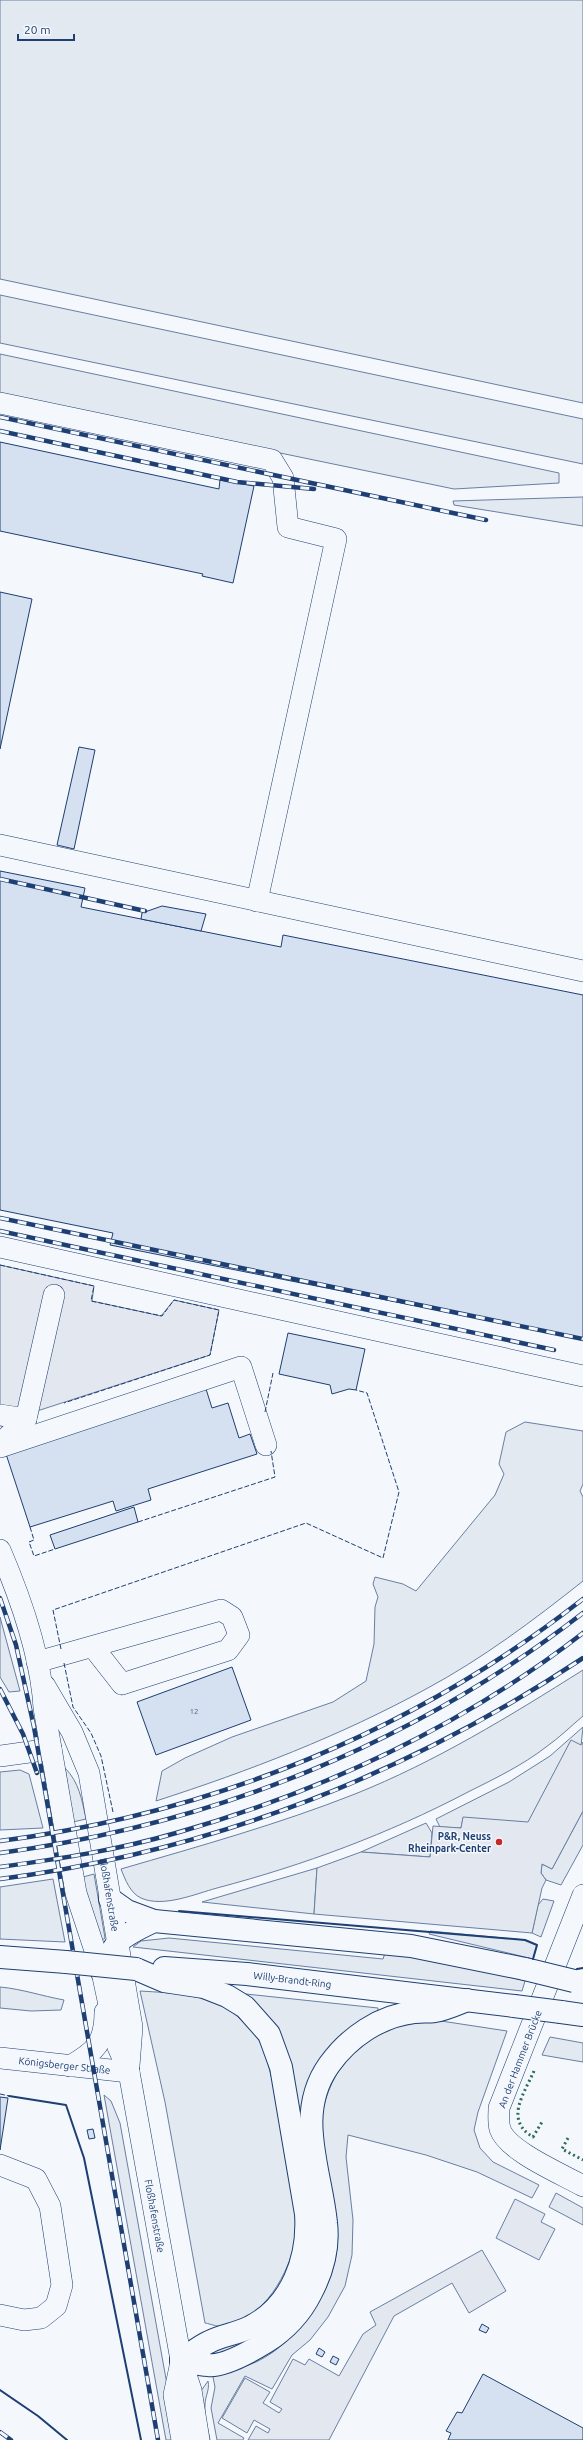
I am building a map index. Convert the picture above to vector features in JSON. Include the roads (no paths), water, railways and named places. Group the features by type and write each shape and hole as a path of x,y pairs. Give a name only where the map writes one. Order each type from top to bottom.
{"main road":[{"path":"110,1899 127,1911 154,1921 411,1946 579,1982"},
{"path":"104,1982 108,1955 117,1941 154,1921"},
{"name":"Willy-Brandt-Ring","path":"0,1957 136,1969 174,1968 246,1974 583,2015"},
{"path":"136,1969 164,1981 204,1987 227,1996 244,2006 269,2034 281,2067 306,2214 307,2234 304,2256 296,2278 284,2297 269,2314 251,2327 231,2336 210,2341 181,2360"},
{"path":"181,2360 209,2366 234,2359 257,2348 276,2336 292,2320 319,2278 326,2251 327,2224 311,2140 311,2119 313,2102 328,2066 340,2051 367,2029 394,2016 414,2012 435,2011 467,2000"}],"street":[{"path":"0,403 272,460 283,478 288,528 336,539 257,901"},
{"path":"0,845 583,972"},
{"path":"0,1247 583,1376"},
{"path":"0,1444 26,1420 54,1295"},
{"path":"0,1447 242,1367 266,1445"},
{"path":"0,1415 26,1420"},
{"name":"Floßhafenstraße","path":"0,1550 16,1588 42,1682 44,1708 76,1893 104,1982 118,2047 129,2072 181,2360 191,2390 200,2440"},
{"path":"37,1662 221,1610 232,1617 239,1635 228,1650 122,1684 93,1647"},
{"name":"Floßhafenstraße","path":"42,1682 79,1748 88,1773 132,2027 129,2072"},
{"path":"0,1756 51,1749"},
{"name":"Floßhafenstraße","path":"51,1749 66,1757 78,1772 96,1813"},
{"name":"An der Hammer Brücke","path":"583,1895 499,2108 498,2120 500,2130 514,2147 583,2186"},
{"name":"Floßhafenstraße","path":"70,2066 91,2054 101,2041 105,2022 104,1982"},
{"name":"Königsberger Straße","path":"0,2058 129,2072"},
{"path":"0,2165 36,2179 50,2206 62,2285 56,2306 41,2318 24,2320 0,2315"},
{"name":"Floßhafenstraße","path":"181,2360 174,2396 182,2440"}],"railway":[{"path":"0,417 486,520"},
{"path":"0,431 237,482 314,489"},
{"path":"0,879 145,911"},
{"path":"0,1218 583,1339"},
{"path":"0,1231 554,1350"},
{"path":"0,1598 16,1645 34,1727 158,2440"},
{"path":"0,1841 79,1828 157,1810 233,1787 308,1759 380,1727 450,1689 518,1646 583,1599"},
{"path":"0,1853 79,1840 157,1822 233,1799 308,1772 380,1739 450,1702 518,1660 583,1613"},
{"path":"0,1867 44,1861 154,1839 284,1798 337,1776 440,1726 489,1698 537,1667 583,1633"},
{"path":"0,1879 79,1866 156,1849 231,1828 304,1802 376,1772 447,1738 516,1700 583,1658"},
{"path":"0,1689 23,1734 37,1773"},
{"path":"0,2432 11,2440"}],"place":[{"name":"P&R, Neuss Rheinpark-Center","path":"499,1842"}]}
